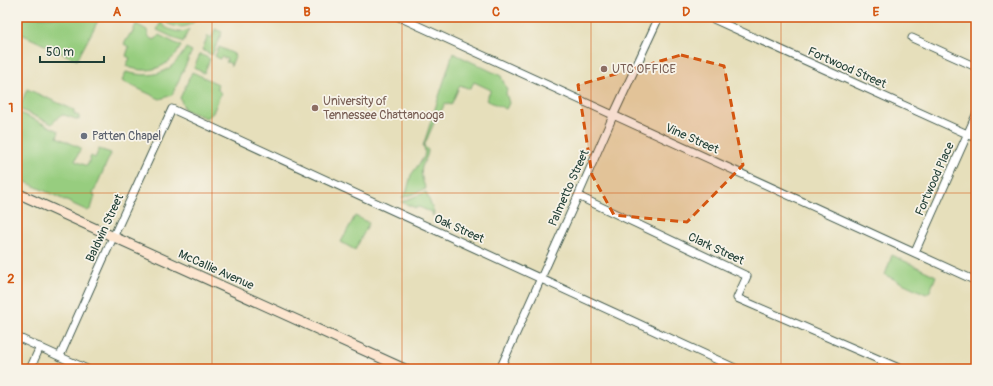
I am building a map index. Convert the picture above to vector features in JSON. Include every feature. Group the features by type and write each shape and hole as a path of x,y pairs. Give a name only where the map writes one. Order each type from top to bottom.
{"main road":[{"name":"McCallie Avenue","path":"17,193 405,369"}],"street":[{"name":"Vine Street","path":"399,17 976,281"},
{"name":"Palmetto Street","path":"500,369 659,17"},
{"name":"Fortwood Street","path":"709,17 976,138"},
{"path":"912,38 976,67"},
{"name":"Baldwin Street","path":"60,356 113,236 172,109"},
{"name":"Oak Street","path":"172,109 737,369"},
{"name":"Fortwood Place","path":"915,252 976,115"},
{"name":"Clark Street","path":"578,196 747,276 737,298 901,369"},
{"path":"17,337 87,369"},
{"path":"30,369 40,347"}],"highlighted area":[{"path":"681,55 724,66 743,165 687,222 614,215 592,175 578,85"}],"green space":[{"path":"17,17 100,17 77,60 17,32"},
{"path":"163,17 197,17 190,25 181,27 171,25 162,19"},
{"path":"161,22 166,27 178,32 183,32 189,29 183,42 157,30"},
{"path":"136,24 147,30 151,39 156,39 159,35 181,46 171,59 158,68 143,70 126,66 130,58 126,56 129,47 124,44 130,34 132,34"},
{"path":"215,29 222,32 212,55 202,50 208,36 212,38"},
{"path":"219,47 234,54 235,56 231,66 230,63 226,62 227,59 221,57 220,59 215,56"},
{"path":"186,48 192,51 172,95 160,99 122,81 126,72 145,75 168,69 180,57"},
{"path":"453,53 501,76 507,90 506,93 509,103 506,109 486,100 491,90 474,82 470,89 460,85 451,105 445,103 439,116 437,116 424,146 428,152 422,165 421,172 426,189 402,198 407,191 411,175 424,157 425,151 423,146"},
{"path":"200,54 210,59 204,73 194,68"},
{"path":"192,72 218,84 217,87 221,93 213,113 206,118 185,110 180,98"},
{"path":"27,89 74,110 74,114 79,116 79,120 64,115 59,116 52,124 19,109"},
{"path":"18,112 59,131 57,137 81,148 75,161 87,166 91,156 95,158 99,149 111,153 93,194 95,196 91,209 88,211 17,178"},
{"path":"426,192 434,212 433,216 433,213 401,202"},
{"path":"355,216 369,223 355,250 341,242"},
{"path":"892,255 936,276 930,291 926,294 885,275"}],"place":[{"name":"UTC OFFICE","path":"604,69"},
{"name":"University of Tennessee Chattanooga","path":"315,108"},
{"name":"Patten Chapel","path":"84,136"}]}
